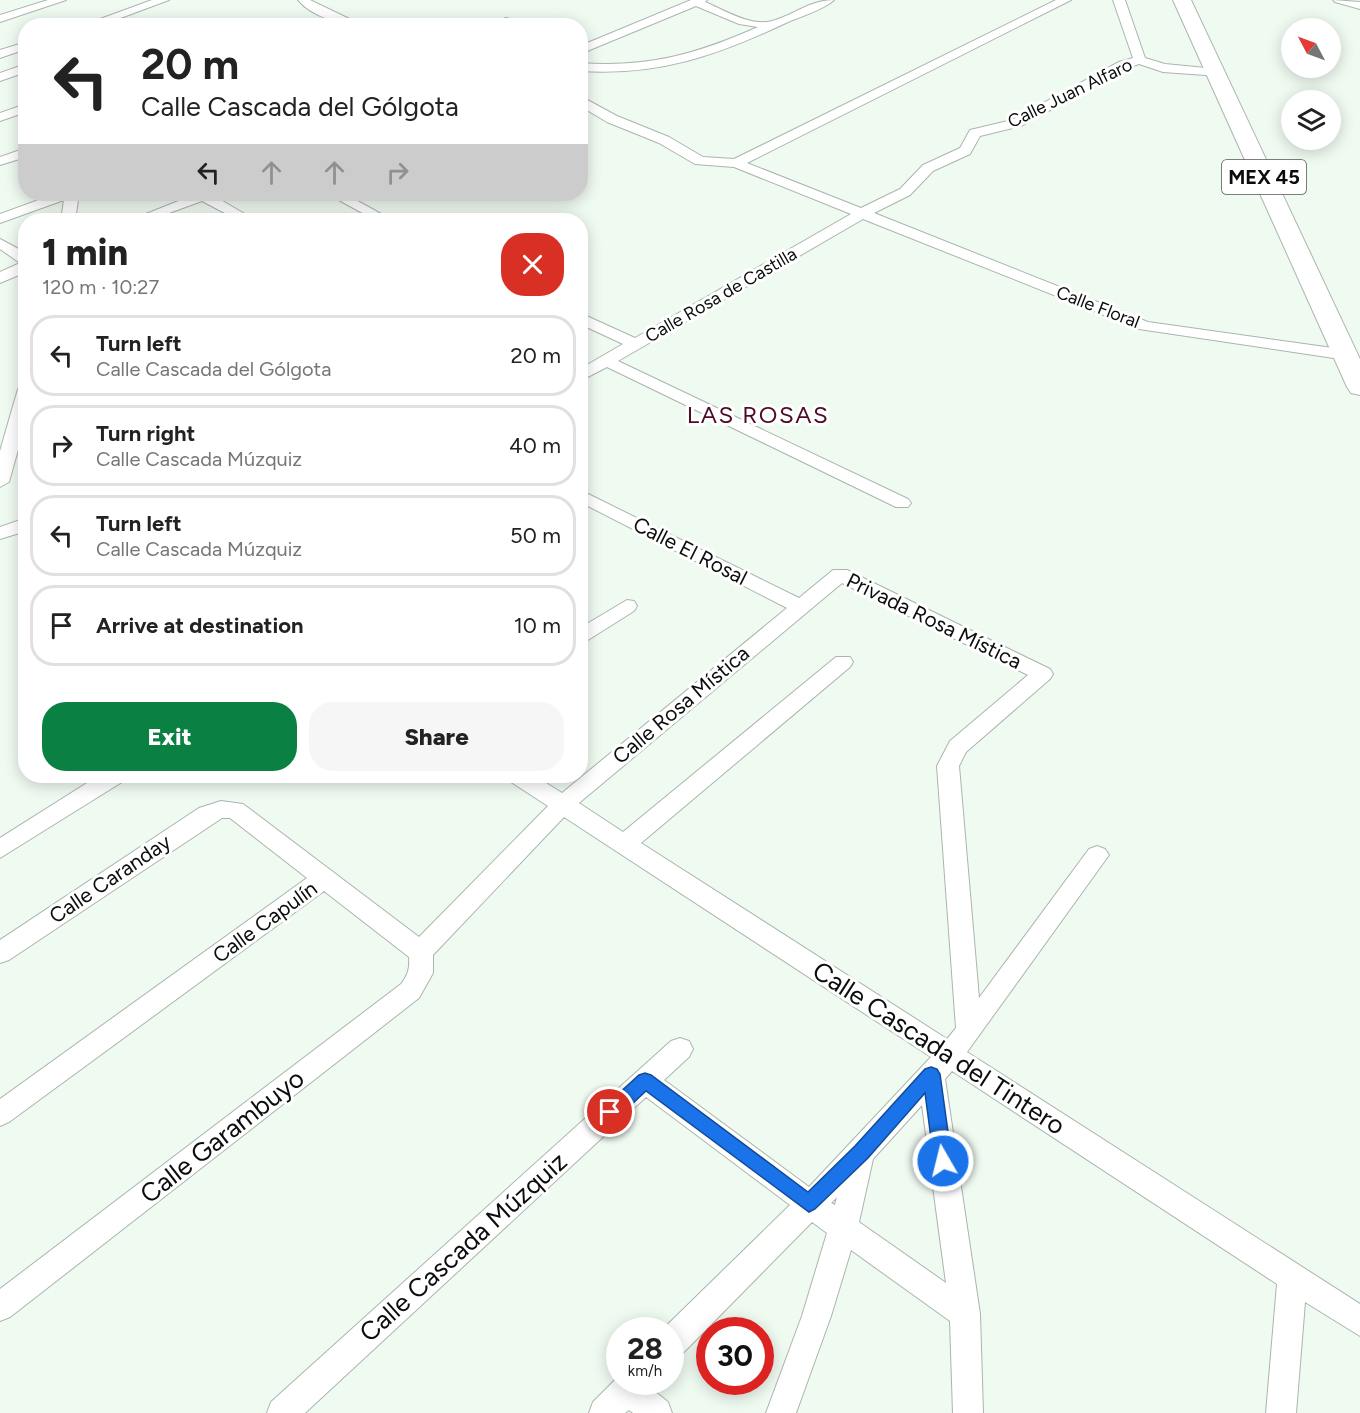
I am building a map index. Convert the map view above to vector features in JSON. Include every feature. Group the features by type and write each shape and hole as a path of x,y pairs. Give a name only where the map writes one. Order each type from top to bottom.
{"highway":[{"name":"MEX 45","path":"1182,0 1360,387"}],"street":[{"path":"0,19 60,0"},
{"path":"106,18 163,0"},
{"path":"588,68 625,70 673,64 828,0"},
{"path":"1036,0 1059,3"},
{"name":"Calle Juan Alfaro","path":"862,213 905,192 928,168 965,151 975,134 1016,123 1124,65 1139,60 1119,0"},
{"path":"1339,0 1360,6"},
{"path":"588,48 699,1 743,22 770,25"},
{"path":"307,3 341,18"},
{"path":"588,105 612,119 664,140 700,161 736,163 1059,3"},
{"path":"0,54 18,48"},
{"path":"1139,60 1170,69 1216,73"},
{"path":"0,77 18,71"},
{"path":"0,117 18,111"},
{"path":"0,161 18,155"},
{"name":"Calle Floral","path":"736,163 1145,326 1347,355"},
{"path":"0,219 48,201"},
{"path":"157,213 190,201"},
{"path":"216,201 236,213"},
{"path":"348,201 372,213"},
{"name":"Calle Rosa de Castilla","path":"588,371 862,213"},
{"path":"0,243 18,255"},
{"path":"0,278 18,270"},
{"path":"588,322 635,344"},
{"path":"606,361 902,503"},
{"path":"0,482 18,418"},
{"name":"Calle El Rosal","path":"588,499 799,606"},
{"path":"0,533 18,527"},
{"name":"Privada Rosa Mística","path":"799,606 840,574 1043,674 958,747 948,766 969,1030"},
{"path":"588,633 627,606"},
{"name":"Calle Rosa Mística","path":"563,804 799,606"},
{"path":"624,844 843,663"},
{"path":"0,849 103,783"},
{"name":"Calle Cascada del Tintero","path":"530,783 624,844 940,1064 1292,1277 1360,1321"},
{"path":"420,952 563,804"},
{"name":"Calle Caranday","path":"0,952 207,814 221,809 235,810 326,879"},
{"path":"684,1330 861,1152 940,1064 969,1030 1097,855"},
{"name":"Calle Capulín","path":"0,1114 326,879 420,952"},
{"name":"Calle Garambuyo","path":"0,1306 410,991 420,979 423,965 420,952"},
{"name":"Calle Cascada Múzquiz","path":"282,1413 680,1049"},
{"path":"940,1064 965,1314 968,1413"},
{"path":"645,1081 809,1203 965,1314"},
{"path":"781,1413 814,1328 844,1228 861,1152"},
{"path":"1281,1413 1292,1277"},
{"path":"604,1413 621,1395"},
{"path":"640,1395 657,1413"}],"district":[{"name":"LAS ROSAS","path":"758,415"}],"route":[{"path":"610,1112 645,1081 809,1203 861,1152 931,1074 943,1161"}]}
